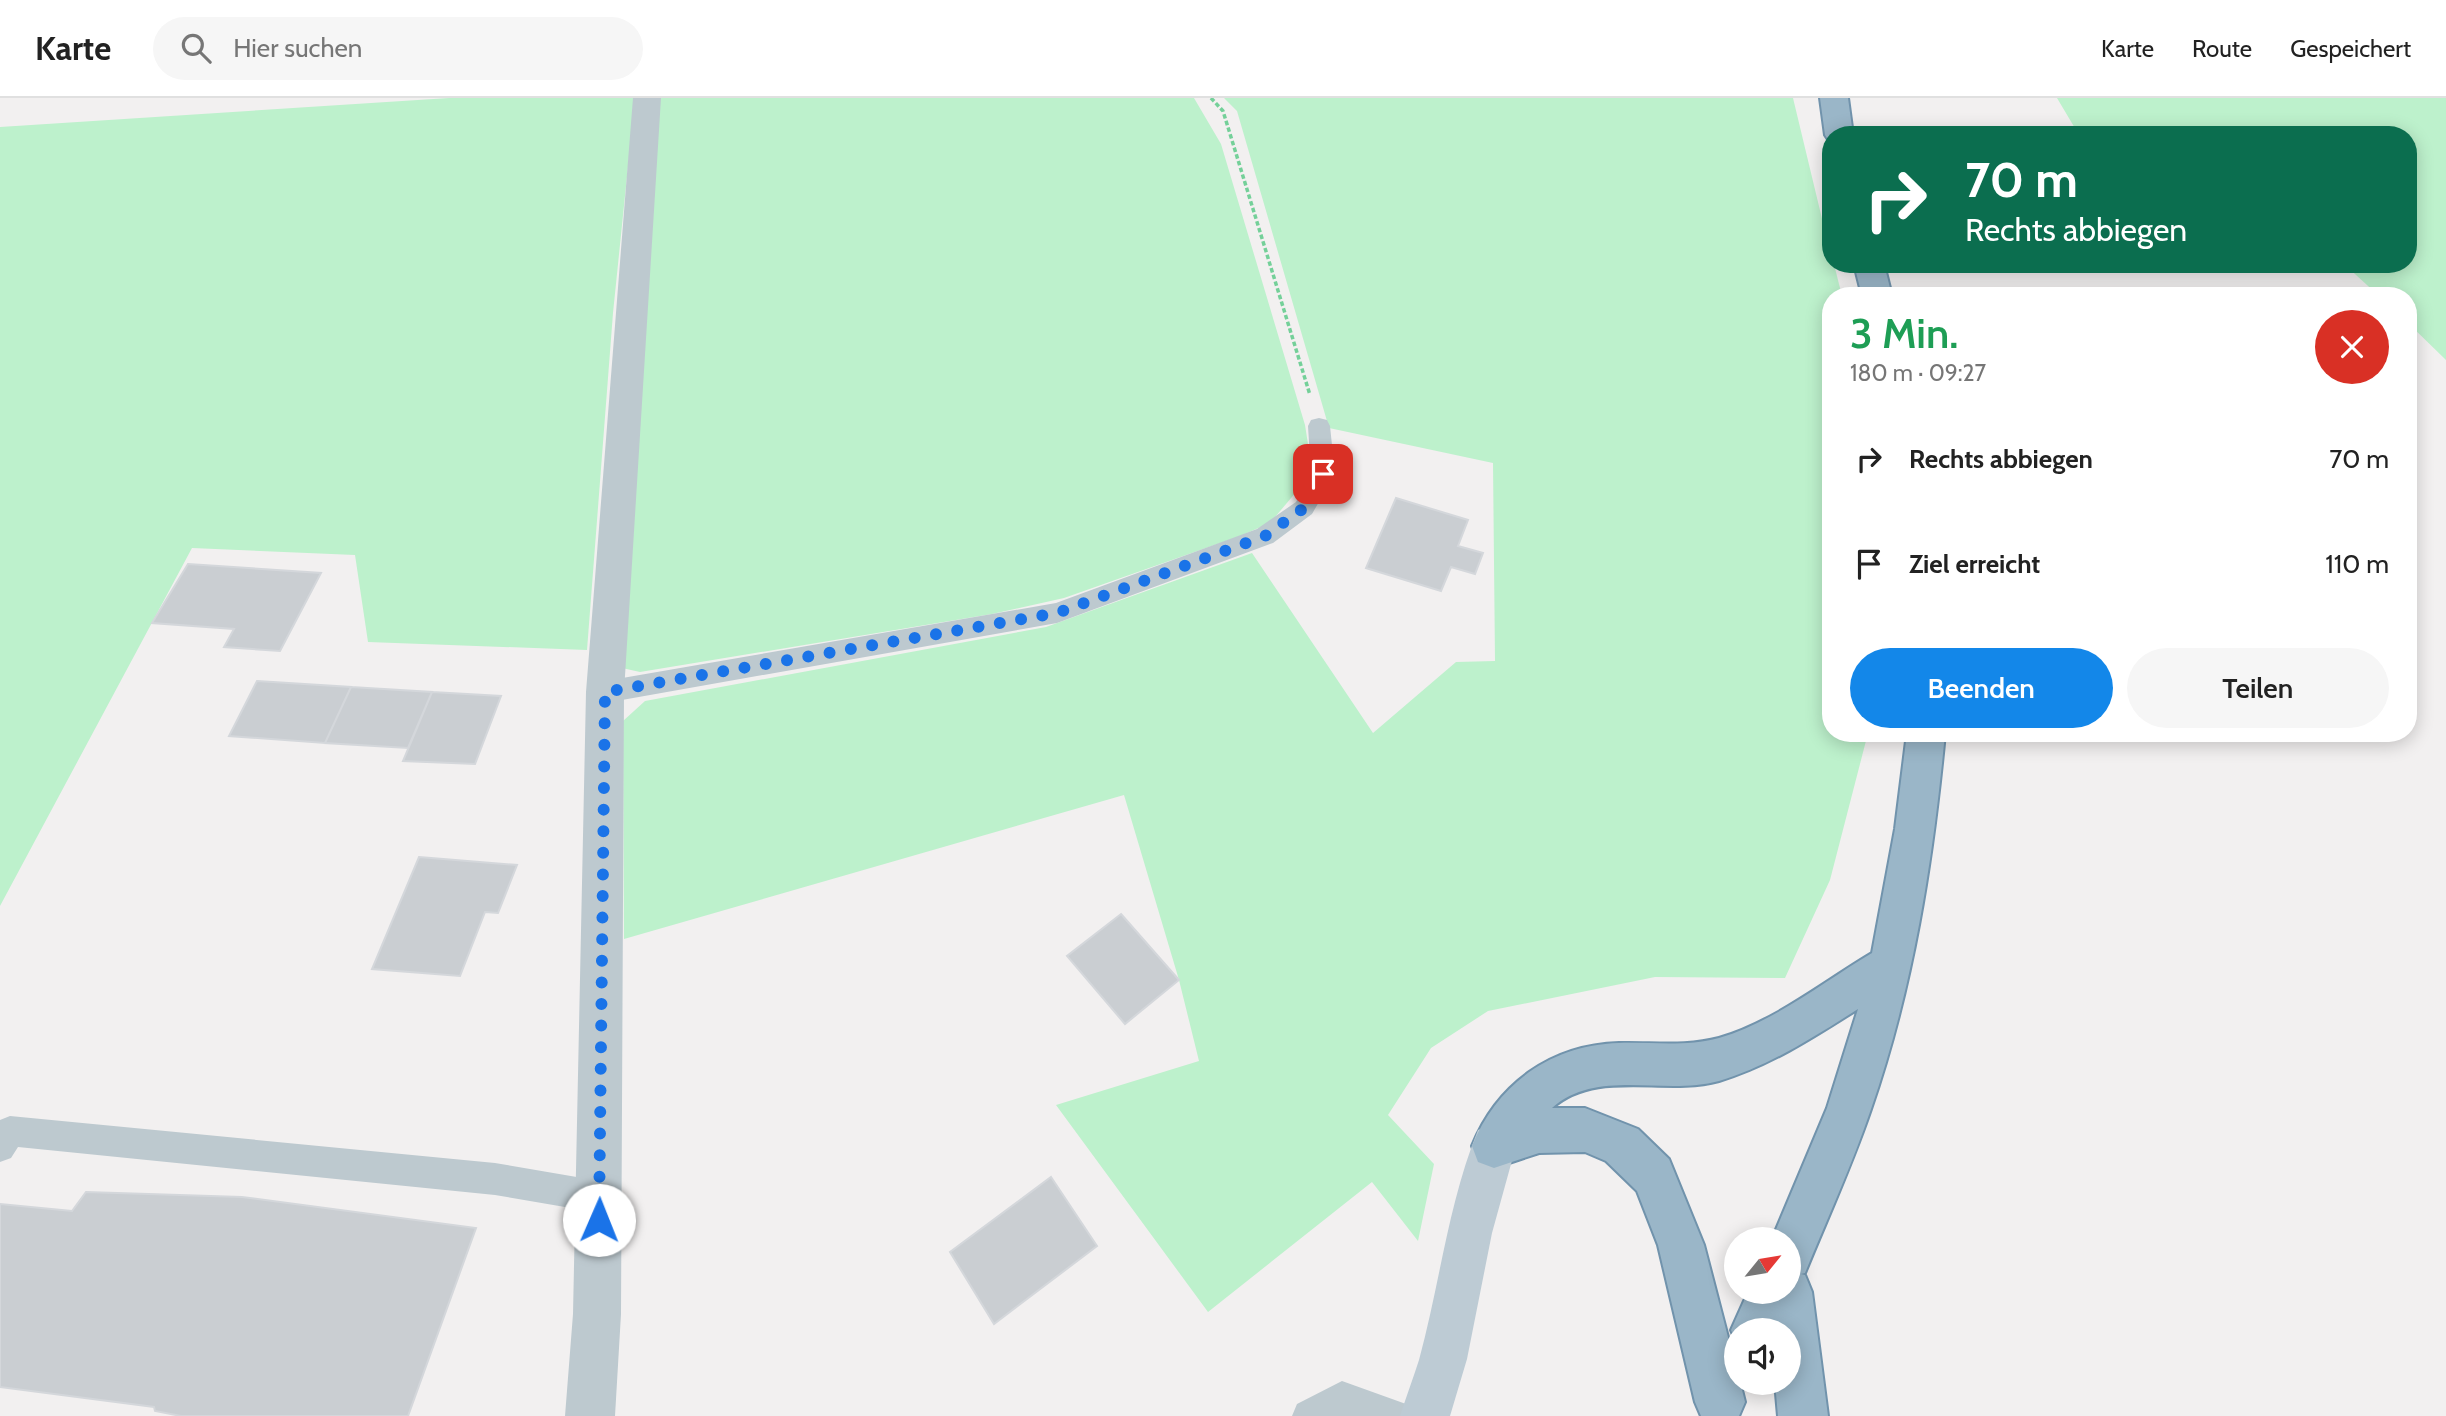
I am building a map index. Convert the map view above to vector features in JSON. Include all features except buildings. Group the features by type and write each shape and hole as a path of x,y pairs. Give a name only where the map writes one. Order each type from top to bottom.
{"highway":[{"path":"1835,98 1838,126"},
{"path":"1800,1227 1849,1108 1889,965 1913,846 1925,742"},
{"path":"1494,1146 1529,1100 1566,1073 1609,1066 1664,1068 1717,1060 1761,1042 1889,965"},
{"path":"1494,1146 1539,1131 1585,1130 1622,1145 1653,1175 1681,1245 1723,1396"},
{"path":"1789,1304 1803,1416"}],"main road":[{"path":"1425,1416 1443,1359 1469,1233 1494,1146"}],"street":[{"path":"590,1416 597,1314 600,1197 605,692 647,98"}],"lane":[{"path":"605,692 1057,613 1265,536 1304,508 1323,474 1319,426"},
{"path":"0,1147 10,1131 495,1179 600,1197"},
{"path":"1309,1416 1342,1398 1394,1416"}],"path":[{"path":"1211,98 1223,111 1319,426"}],"green space":[{"path":"449,98 635,98 613,313 587,650 368,642 355,555 192,548 0,906 0,127"},
{"path":"656,98 1194,98 1221,144 1305,425 1311,463 1297,491 1270,523 1064,598 992,614 640,672 622,668"},
{"path":"1224,98 1793,98 1822,219 1822,273 1836,273 1840,287 1822,287 1822,742 1866,742 1830,880 1785,978 1655,977 1488,1011 1431,1048 1388,1115 1434,1164 1418,1241 1372,1182 1208,1312 1056,1105 1199,1061 1179,980 1124,795 624,939 623,721 645,701 1046,627 1252,553 1373,733 1456,662 1495,661 1493,463 1329,428 1237,111"},
{"path":"2057,98 2446,98 2446,360 2417,332 2417,287 2369,287 2354,273 2417,273 2417,126 2074,126"}],"route":[{"path":"599,1220 605,692 1057,613 1265,536 1304,508 1323,474"}]}
